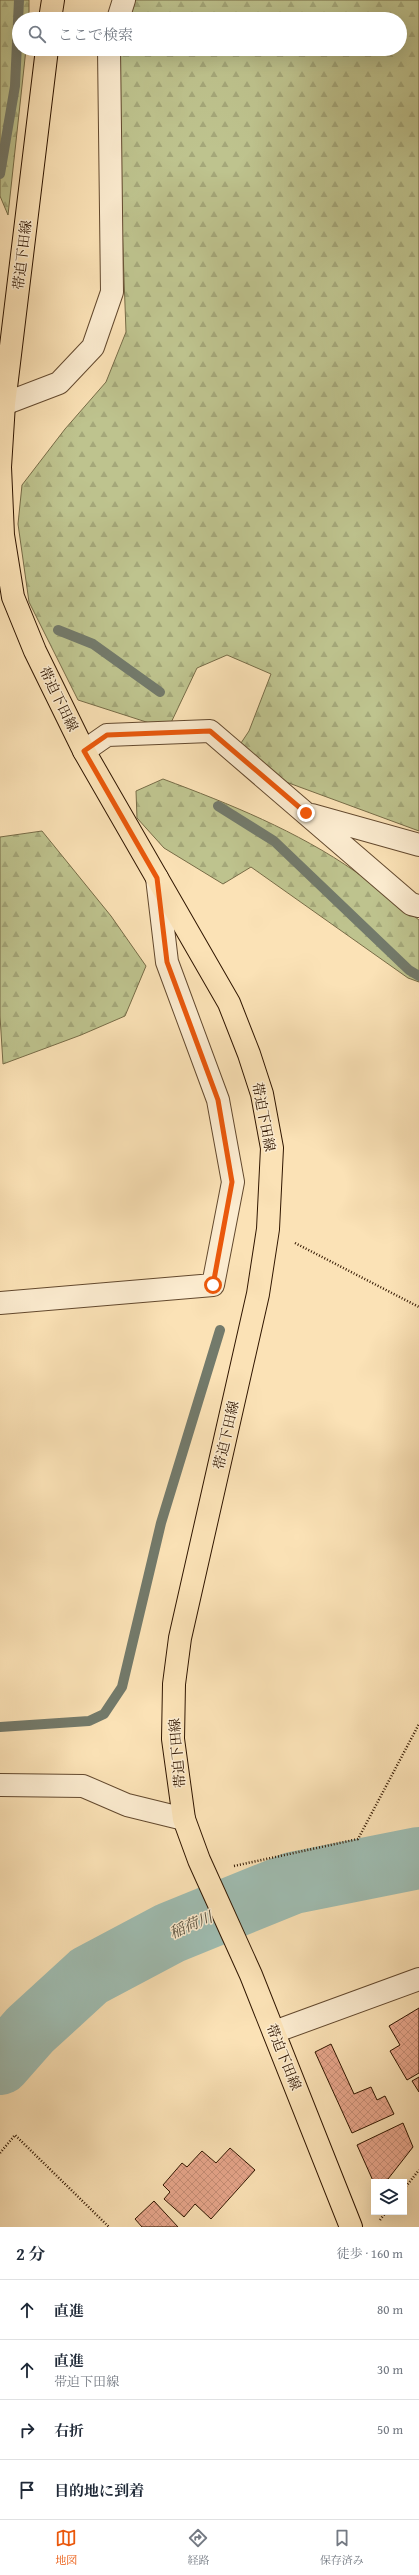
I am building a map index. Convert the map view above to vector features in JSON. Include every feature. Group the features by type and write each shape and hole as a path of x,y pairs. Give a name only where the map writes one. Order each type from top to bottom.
{"main road":[{"path":"51,12 52,0"},
{"name":"帯迫下田線","path":"46,56 4,404 0,467 3,535 13,597 35,651 84,751 229,1003 262,1094 272,1148 268,1229 258,1294 180,1638 174,1684 173,1739 184,1819 209,1882 251,1975 351,2227"}],"street":[{"path":"120,12 124,0"},
{"path":"4,404 59,383 93,346 112,292 109,56"},
{"path":"84,751 107,735 210,731 412,904 419,906"},
{"path":"306,813 419,845"},
{"path":"0,1303 213,1285 232,1182 218,1100 167,962 157,878"},
{"path":"0,1785 83,1786 127,1805 184,1819"},
{"path":"274,2032 419,1979"}],"path":[{"path":"268,1229 419,1307"},
{"path":"209,1882 358,1839 419,1724"},
{"path":"0,2153 15,2135 109,2227"},
{"path":"407,2185 419,2170"}],"green space":[{"path":"0,0 29,0 29,12 12,12 12,56 25,56 8,215 0,196"},
{"path":"124,0 419,0 419,831 229,761 249,731 271,674 227,655 197,668 168,729 78,700 29,602 18,524 22,485 65,429 106,382 126,332 119,141 120,56 407,56 407,12 122,12"},
{"path":"163,779 213,798 287,831 334,857 419,920 419,982 408,978 251,867 223,884 164,848 137,818 136,791"},
{"path":"42,831 111,916 146,966 125,1016 81,1035 3,1064 0,1016 0,837"}],"building":[{"path":"419,2008 419,2073 407,2080 390,2051 400,2045 389,2026"},
{"path":"331,2044 354,2094 371,2087 377,2100 385,2096 394,2114 352,2133 315,2052"},
{"path":"419,2077 419,2092 412,2081"},
{"path":"403,2123 413,2147 388,2179 372,2179 357,2145"},
{"path":"230,2148 255,2170 211,2219 195,2204 184,2217 164,2199 170,2192 163,2185 182,2163 187,2167 202,2151 216,2163"},
{"path":"154,2201 178,2227 142,2227 135,2219"}],"waterway":[{"path":"18,12 19,0"},
{"path":"0,174 15,86 16,56"},
{"path":"58,630 93,644 160,692"},
{"path":"218,806 274,841 409,970 419,976"},
{"path":"0,1727 89,1721 104,1714 122,1687 161,1523 220,1330"},
{"name":"稲荷川","path":"0,2064 30,2030 89,1976 170,1933 293,1883 419,1858"}],"route":[{"path":"213,1285 232,1182 218,1100 167,962 157,878 84,751 107,735 210,731 306,813"}]}
